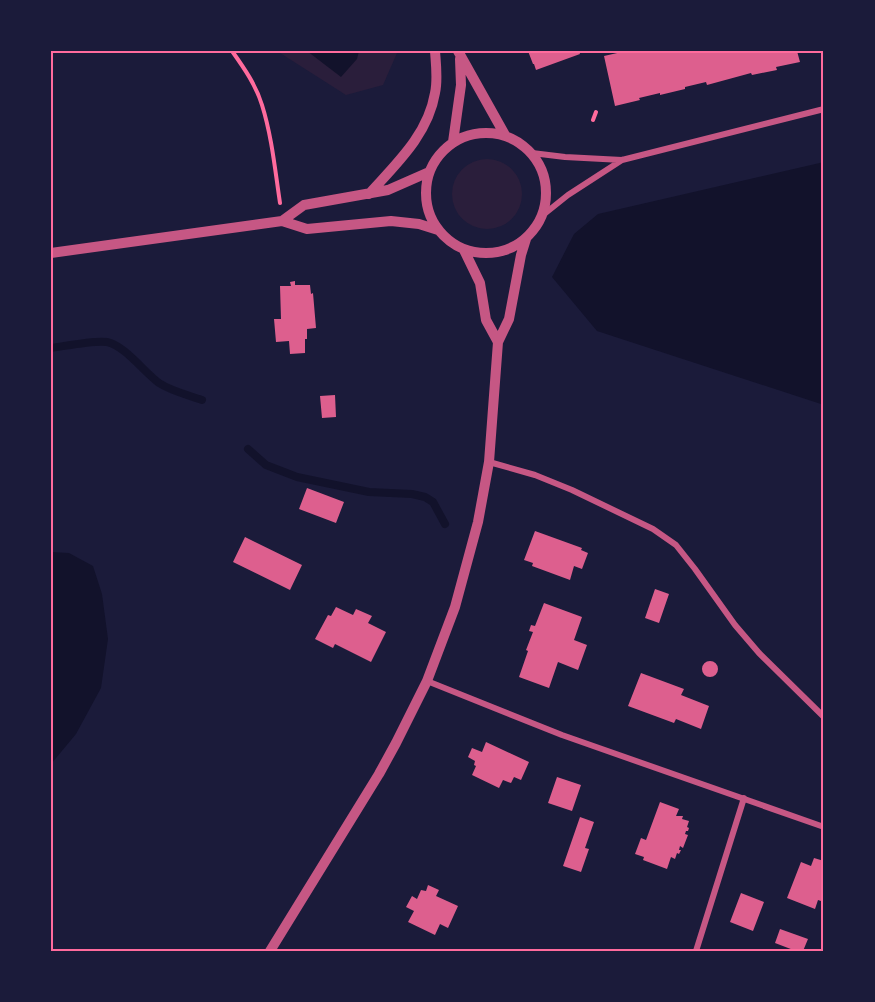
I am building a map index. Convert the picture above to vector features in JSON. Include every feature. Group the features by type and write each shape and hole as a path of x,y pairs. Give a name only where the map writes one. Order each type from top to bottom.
{"street":[{"path":"369,194 421,133 436,92 435,51"},
{"path":"459,54 504,135"},
{"path":"453,142 461,86 459,54"},
{"path":"532,153 622,160 824,109"},
{"path":"487,132 504,135 519,142 532,153 541,167 546,182 543,215 536,228 526,239 512,248 496,253 480,254 464,250 445,238 429,212 426,192 429,172 438,155 453,142 469,135 487,132"},
{"path":"543,215 568,195 622,160"},
{"path":"282,221 304,205 388,190 429,172"},
{"path":"51,253 282,221 307,230 391,221 419,224 438,230"},
{"path":"270,951 379,774 427,681 455,607 478,522 489,462 498,342 509,319 526,239"},
{"path":"464,250 480,283 486,320 498,342"},
{"path":"489,462 535,474 572,490 653,529 676,545 735,626 824,717"},
{"path":"427,681 562,735 824,827"},
{"path":"696,951 744,798"}],"path":[{"path":"232,51 249,76 261,103 272,149 282,221"},
{"path":"594,120 596,112"}],"shaded area":[{"path":"277,51 397,51 397,53 383,85 346,95"},
{"path":"307,51 359,51 357,59 341,77"},
{"path":"487,159 500,162 512,169 519,181 522,194 519,207 512,219 500,226 487,229 474,226 462,219 455,207 452,194 455,181 462,169 474,162"},
{"path":"824,162 824,405 597,331 552,277 574,234 598,214"},
{"path":"51,552 69,553 93,566 102,594 108,639 101,688 76,734 51,764"}],"building":[{"path":"528,51 579,51 580,54 536,70"},
{"path":"626,51 797,51 800,62 776,67 777,70 752,75 751,73 707,85 706,82 615,106 604,56"},
{"path":"295,281 295,285 310,285 311,294 313,293 316,328 307,329 305,353 290,354 289,341 276,342 274,319 281,319 280,286 291,286 290,282"},
{"path":"335,395 336,417 322,418 320,396"},
{"path":"307,488 344,502 336,523 299,509"},
{"path":"535,531 582,548 581,550 588,553 582,569 574,566 570,580 532,566 533,563 524,560"},
{"path":"245,537 302,565 290,590 233,562"},
{"path":"655,589 669,594 659,623 645,618"},
{"path":"544,603 582,617 574,640 587,645 578,670 558,662 549,688 519,677 533,632 529,631 531,625 535,626"},
{"path":"336,607 353,615 356,609 372,616 368,623 386,632 371,662 335,644 333,648 315,639 328,615 331,616"},
{"path":"710,661 718,669 710,677 702,669"},
{"path":"641,673 684,689 681,695 709,706 701,729 676,719 674,723 628,706"},
{"path":"486,742 529,762 521,780 514,777 511,783 503,780 499,788 472,775 476,766 475,761 468,757 472,748 482,752"},
{"path":"557,777 581,785 572,811 548,803"},
{"path":"660,802 679,809 676,816 683,816 682,819 689,821 687,827 689,828 685,834 688,835 683,848 680,846 679,850 681,850 675,859 671,857 667,869 643,860 644,857 635,854 641,838 646,840"},
{"path":"580,817 594,822 585,848 589,849 581,872 563,866"},
{"path":"814,858 824,861 822,870 824,871 824,902 818,900 815,909 787,898 801,862 811,866"},
{"path":"428,885 439,890 436,896 458,906 448,928 440,924 435,935 408,922 414,911 406,907 412,896 417,899 421,890 426,891"},
{"path":"741,893 764,902 753,931 730,922"},
{"path":"780,929 808,939 803,951 796,951 775,943"}],"waterway":[{"path":"51,348 95,342 114,344 159,383 174,391 202,400"},
{"path":"248,449 266,465 297,477 369,492 412,494 425,497 433,502 445,524"}]}
